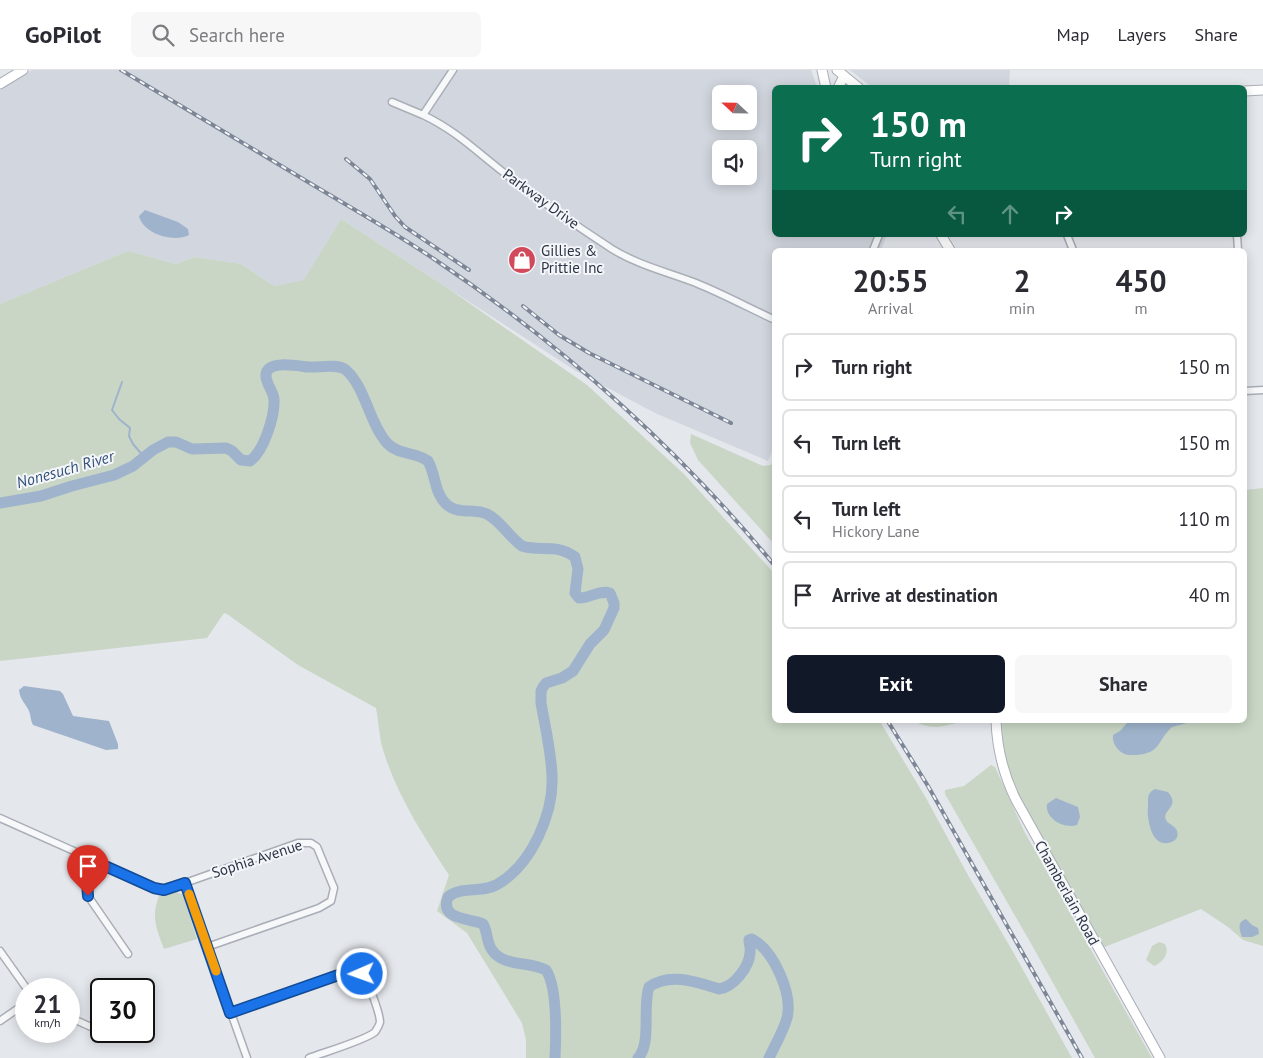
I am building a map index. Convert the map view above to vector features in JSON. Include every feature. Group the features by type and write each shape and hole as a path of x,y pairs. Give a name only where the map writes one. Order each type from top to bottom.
{"street":[{"path":"0,84 23,70"},
{"path":"423,115 453,70"},
{"path":"822,70 825,85"},
{"path":"840,73 855,85"},
{"path":"1247,91 1263,90"},
{"name":"Parkway Drive","path":"392,102 423,115 466,141 541,200 627,258 644,266 696,283 772,319"},
{"path":"942,237 949,248"},
{"path":"1247,391 1263,390"},
{"name":"Chamberlain Road","path":"996,723 999,755 1016,800 1160,1058"},
{"path":"0,818 154,888 164,890 185,883 247,1058"},
{"name":"Sophia Avenue","path":"185,883 293,845 308,842 314,844 319,851 334,888 332,901 325,906 207,947"},
{"path":"94,861 87,881 88,896 128,954"},
{"path":"0,951 19,978"},
{"path":"230,1013 347,972 360,972 367,981 379,1015 379,1026 368,1037 309,1058"},
{"path":"0,1021 15,1011"}],"shaded area":[{"path":"32,70 811,70 816,85 772,85 772,237 886,237 882,248 772,248 772,451 768,461 655,413 576,371 341,219 305,280 274,286 241,264 194,257 176,264 128,251 0,304 0,90"},
{"path":"850,70 1010,70 1009,85 869,85"}],"green space":[{"path":"341,219 446,287 587,385 684,474 772,571 772,723 881,723 926,798 1072,1058 526,1058 526,1040 522,1023 467,933 437,911 449,875 404,801 390,769 382,748 376,708 298,665 224,613 207,638 0,661 0,304 128,251 176,264 194,257 241,264 274,286 304,280"},
{"path":"691,434 763,466 772,464 772,542 698,460 690,443"},
{"path":"1263,488 1263,946 1243,940 1228,927 1201,909 1102,948 1011,781 1004,751 1002,723 1247,723 1247,490"},
{"path":"917,723 956,723 939,727"},
{"path":"991,765 995,767 1024,831 1152,1058 1095,1058 945,794 945,790 964,786"},
{"path":"177,892 183,895 197,939 164,949 156,922 155,910 159,896"},
{"path":"1159,942 1165,944 1167,951 1163,960 1154,966 1146,960 1152,946"}],"water":[{"path":"145,210 178,222 188,229 189,235 175,238 153,232 146,228 139,216"},
{"path":"24,686 60,691 73,716 109,721 118,744 118,749 106,750 33,725 19,690"},
{"path":"1127,723 1187,723 1172,727 1155,749 1145,754 1137,755 1123,753 1115,745 1113,735 1120,731"},
{"path":"1155,789 1168,792 1171,797 1172,805 1165,817 1167,822 1176,829 1178,835 1171,842 1163,843 1156,839 1150,827 1148,798 1149,794"},
{"path":"1056,798 1078,807 1080,817 1077,825 1067,826 1056,822 1052,818 1047,809 1047,804"},
{"path":"1246,919 1258,928 1259,934 1252,937 1242,937 1240,924"}],"waterway":[{"name":"Nonesuch River","path":"0,503 41,496 114,475 133,466 153,450 168,442 176,442 192,449 226,448 241,460 250,461 260,449 268,433 273,414 274,399 266,377 267,371 270,368 282,365 333,366 346,370 353,377 376,426 387,443 396,450 428,461 439,494 446,504 456,509 487,514 497,521 522,546 561,550 575,557 578,569 575,593 579,598 606,592 610,593 614,608 604,630 590,644 573,671 562,678 546,683 541,691 541,703 552,775 552,790 545,821 531,851 510,875 498,884 486,889 454,893 448,897 446,905 448,910 457,917 483,924 490,947 503,959 546,970 553,988 556,1026 555,1058"},
{"path":"122,382 112,410 130,428 129,436 145,458"},
{"name":"Nonesuch River","path":"638,1058 645,1043 646,1004 649,987 657,982 675,979 693,981 719,989 730,985 740,976 747,964 750,953 749,940 752,939 768,953 780,974 787,997 787,1018 769,1058"}],"railway":[{"path":"121,70 401,238 434,259 527,326 572,362 658,439 738,522 772,562"},
{"path":"346,159 370,179 395,216 405,227 469,270"},
{"path":"523,306 559,335 589,353 731,423"},
{"path":"889,723 928,786 1082,1058"}],"slow traffic":[{"path":"189,894 216,971"}],"place":[{"name":"Gillies & Prittie Inc","path":"522,260"}],"route":[{"path":"88,896 87,881 94,861 159,890 185,883 230,1013 350,971 362,974"}]}
